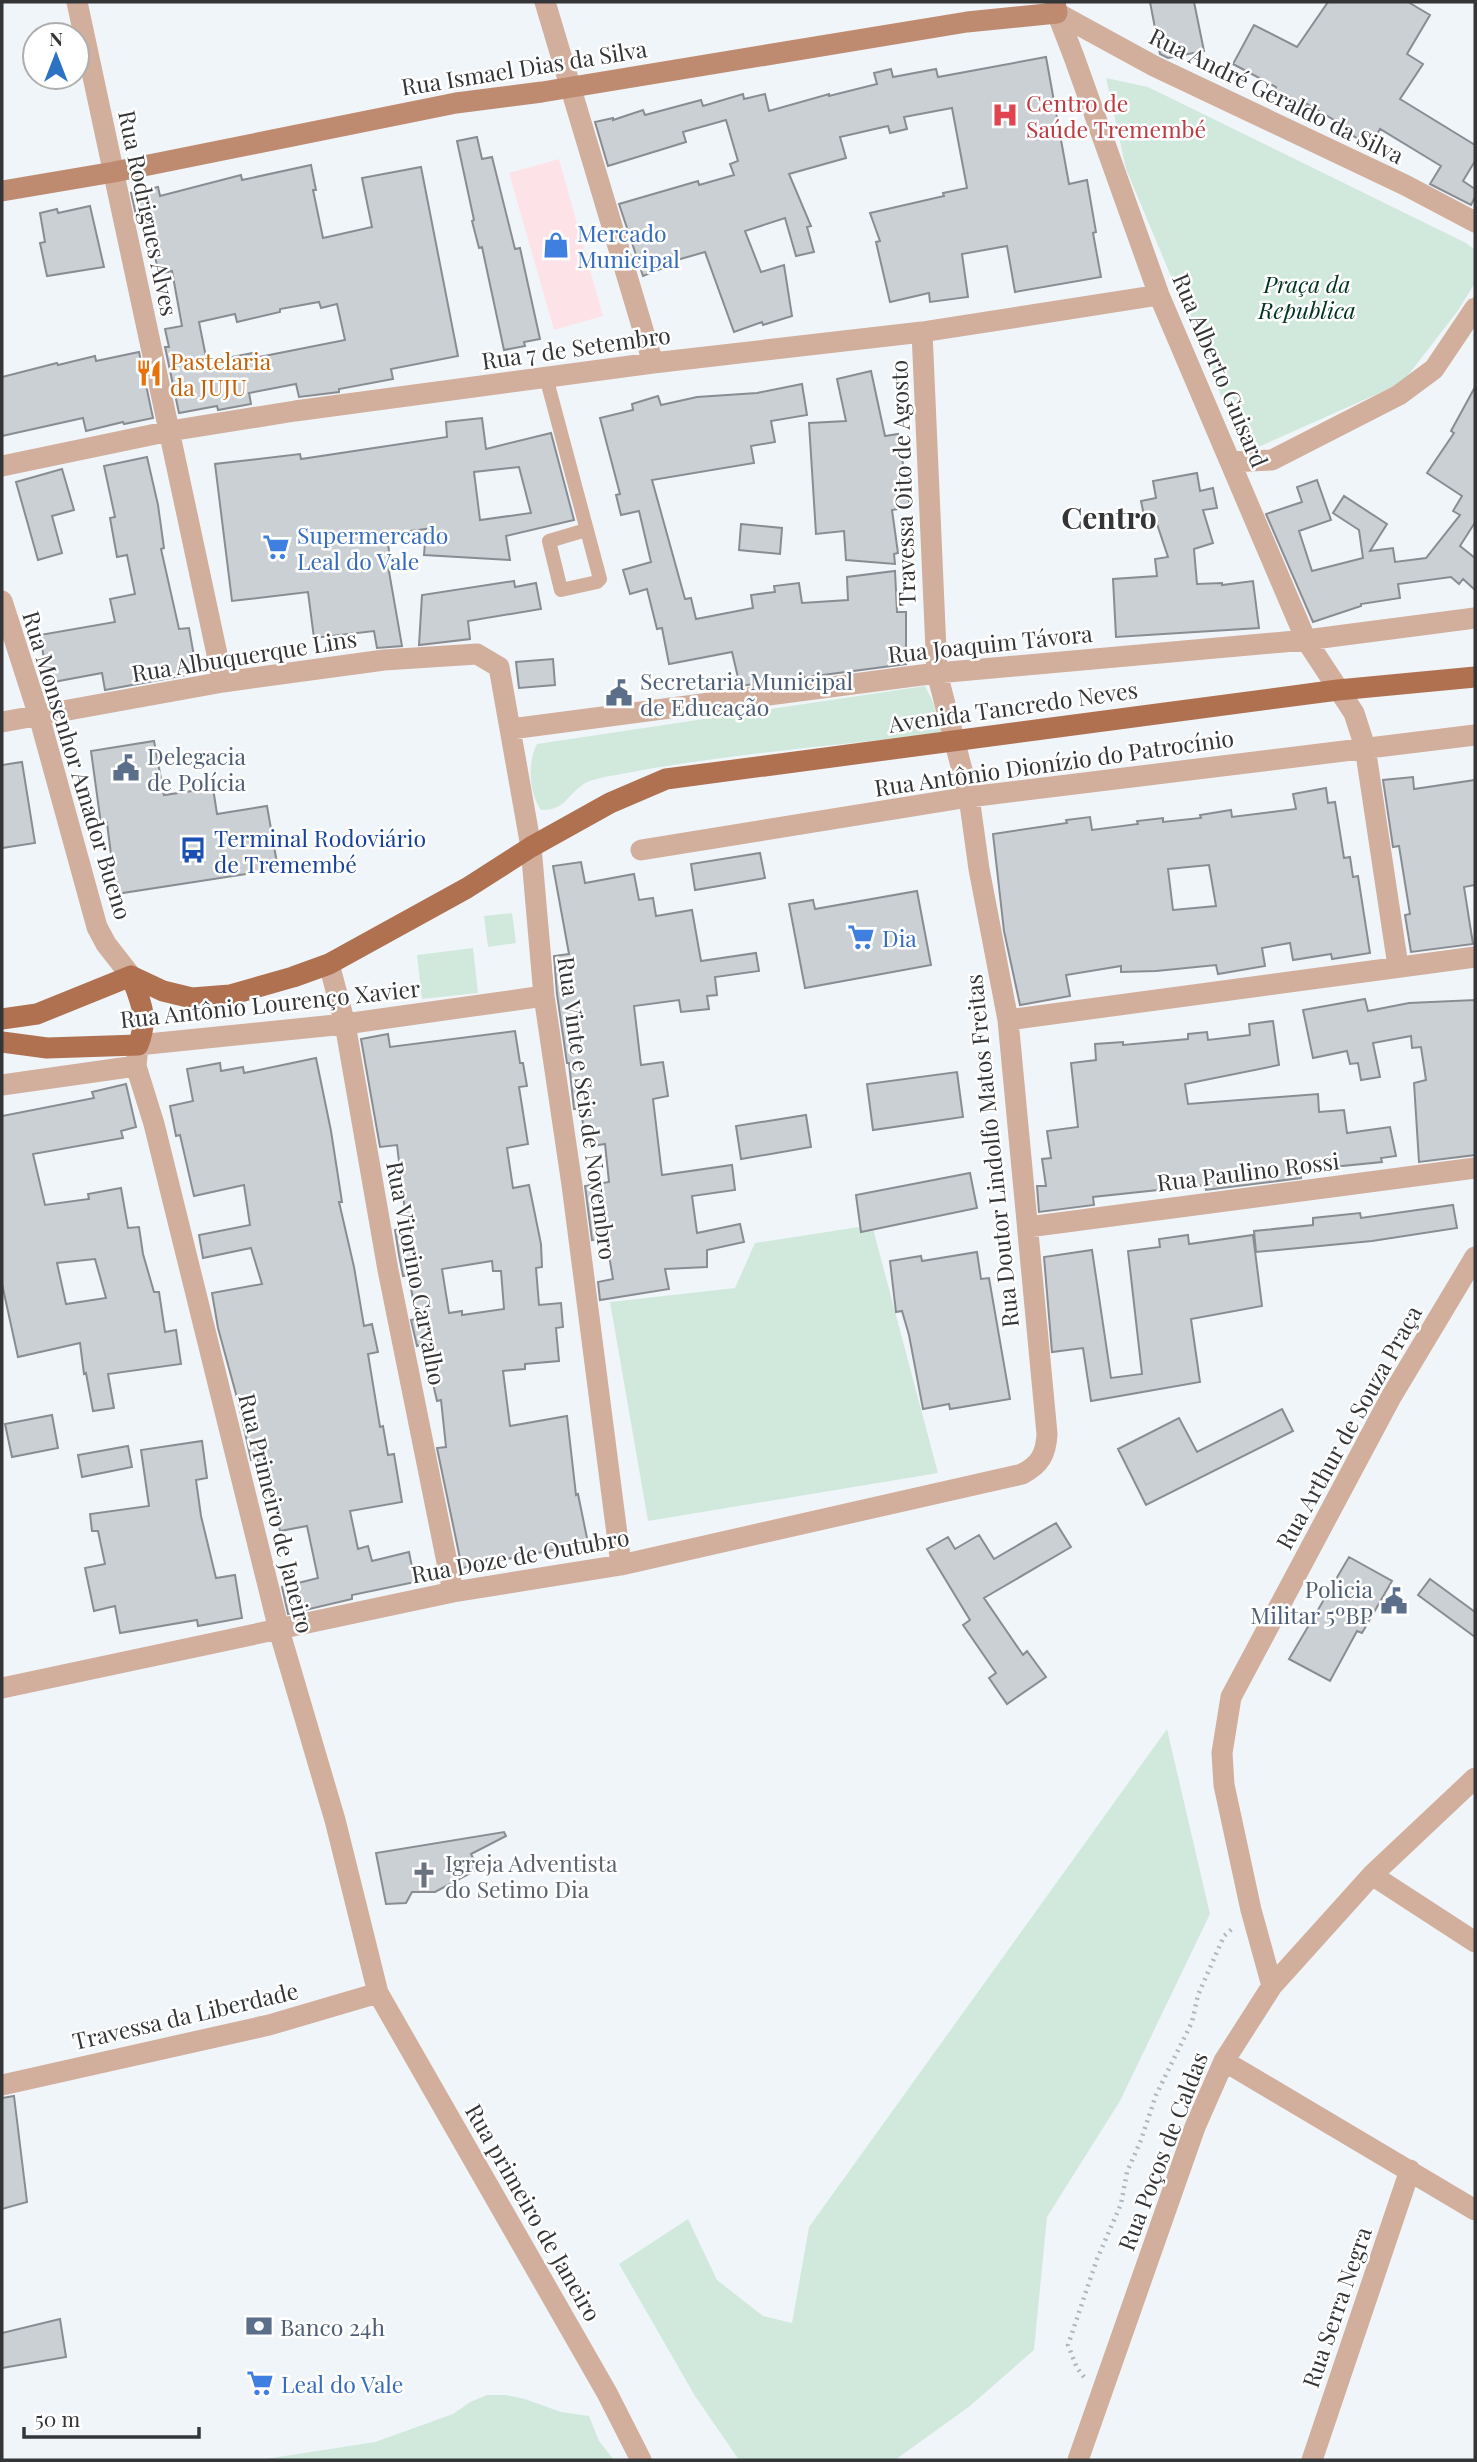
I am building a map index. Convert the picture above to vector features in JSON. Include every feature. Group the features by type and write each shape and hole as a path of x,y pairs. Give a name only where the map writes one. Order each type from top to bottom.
{"main road":[{"name":"Avenida Tancredo Neves","path":"531,847 610,803 666,779 1338,690 1475,677"},
{"name":"Rua Antônio Lourenço Xavier","path":"2,1019 37,1014 131,976 163,991 192,998 230,995 293,977 328,964 467,888 531,847"},
{"path":"131,976 144,1009 144,1024 137,1056"},
{"name":"Rua Antônio Lourenço Xavier","path":"2,1042 137,1056"}],"street":[{"name":"Rua Rodrigues Alves","path":"77,2 223,682"},
{"path":"545,2 653,363"},
{"name":"Rua Ismael Dias da Silva","path":"2,191 114,172 456,103 542,92 1056,8"},
{"name":"Rua André Geraldo da Silva","path":"1056,8 1154,66 1405,186 1474,225"},
{"name":"Rua Alberto Guisard","path":"1056,8 1160,295 1230,462 1306,640 1353,713 1365,747 1398,966"},
{"name":"Rua 7 de Setembro","path":"2,466 170,431 546,377 922,332 1160,295"},
{"path":"1243,492 1272,460 1377,408 1420,381 1434,369 1475,309"},
{"name":"Travessa Oito de Agosto","path":"922,332 937,673 953,740"},
{"path":"1230,462 1272,460"},
{"name":"Rua Monsenhor Amador Bueno","path":"2,601 39,716 97,927 106,944 131,976"},
{"name":"Rua Joaquim Távora","path":"511,729 937,673 1306,640 1475,618"},
{"name":"Rua Albuquerque Lins","path":"2,722 223,682 384,660 477,654 493,662"},
{"name":"Rua Vinte e Seis de Novembro","path":"493,662 501,673 531,847 544,996 572,1185 621,1565"},
{"name":"Rua Antônio Dionízio do Patrocínio","path":"641,850 969,797 1475,735"},
{"name":"Rua Doutor Lindolfo Matos Freitas","path":"953,740 969,797 979,869 1008,1020 1047,1434 1047,1447 1042,1459"},
{"path":"1008,1020 1475,957"},
{"name":"Rua Vitorino Carvalho","path":"328,964 345,1024 388,1270 453,1592"},
{"name":"Rua Antônio Lourenço Xavier","path":"137,1056 544,996"},
{"path":"2,1085 137,1056"},
{"name":"Rua Primeiro de Janeiro","path":"137,1056 279,1630 335,1820 378,1993"},
{"name":"Rua Paulino Rossi","path":"1028,1227 1475,1168"},
{"name":"Rua Arthur de Souza Praça","path":"1272,1986 1251,1910 1224,1785 1222,1753 1231,1697 1391,1397 1475,1256"},
{"name":"Rua Doze de Outubro","path":"2,1688 453,1592 621,1565 1022,1474 1034,1468 1042,1459"},
{"name":"Rua Poços de Caldas","path":"1078,2460 1195,2127 1224,2061 1272,1986 1372,1875 1475,1778"},
{"path":"1372,1875 1475,1942"},
{"name":"Travessa da Liberdade","path":"2,2085 269,2025 378,1993"},
{"name":"Rua primeiro de Janeiro","path":"378,1993 607,2393 640,2460"},
{"path":"1224,2061 1475,2210"},
{"name":"Rua Serra Negra","path":"1311,2460 1410,2170"}],"lane":[{"path":"546,377 586,530 599,581 561,590 549,541 586,530"}],"path":[{"path":"1100,2394 1077,2368 1068,2345 1097,2259 1121,2204 1127,2172 1156,2095 1192,2022 1198,1994 1224,1936 1251,1910"}],"shaded area":[{"name":"Mercado Municipal","path":"559,159 603,316 554,330 509,173"}],"green space":[{"name":"Praça da Republica","path":"1106,78 1148,87 1466,243 1475,250 1475,283 1457,312 1402,383 1245,453 1126,169"},
{"path":"925,686 942,733 738,756 607,777 585,784 560,806 549,809 541,810 534,795 531,768 537,744"},
{"path":"512,913 516,943 488,947 484,916"},
{"path":"473,948 478,993 422,999 417,955"},
{"path":"872,1225 938,1473 648,1521 610,1302 735,1288 755,1243"},
{"path":"1167,1729 1210,1914 1120,2101 1047,2217 1034,2350 970,2406 895,2460 739,2460 695,2396 619,2264 688,2219 717,2280 763,2316 792,2323 809,2227"},
{"path":"487,2395 506,2395 561,2412 589,2416 599,2441 614,2460 259,2460 375,2442 453,2414 470,2402"}],"building":[{"path":"1150,2 1194,2 1204,51 1168,58 1160,54"},
{"path":"1328,2 1408,2 1430,15 1407,54 1423,64 1400,99 1475,145 1475,161 1463,181 1475,189 1471,205 1430,184 1441,166 1380,129 1370,146 1342,129 1344,126 1307,104 1305,108 1275,90 1276,87 1233,64 1254,25 1297,47"},
{"path":"1046,57 1069,184 1087,180 1101,277 1015,292 1007,246 962,254 968,297 930,302 929,293 890,302 876,242 880,241 870,213 967,188 952,108 904,117 907,129 890,133 888,126 840,137 846,158 789,174 811,226 807,227 814,252 796,256 785,218 745,231 761,272 784,265 792,316 763,325 762,322 734,332 705,252 670,262 671,265 643,276 619,204 698,181 699,185 734,175 730,164 738,161 726,120 683,132 686,142 608,166 595,122 613,120 643,110 645,115 701,100 703,106 743,94 744,99 765,94 769,111 877,84 874,73 891,69 893,77 936,69 938,77"},
{"path":"477,137 482,159 492,157 515,249 520,248 540,339 524,342 525,346 504,350 482,247 479,248 472,221 474,220 457,141"},
{"path":"311,165 323,238 372,227 362,178 421,167 458,356 391,369 393,379 339,389 339,392 299,397 296,384 249,393 251,404 218,410 217,406 179,413 165,347 169,347 165,329 182,326 172,271 159,274 147,222 138,224 131,193 158,187 160,196 241,175 242,180","holes":["319,302 321,308 337,304 345,340 259,357 258,352 207,362 199,322 235,314 237,322 280,312 280,309"]},
{"path":"90,206 104,267 47,276 40,243 45,242 40,213 57,209 58,213"},
{"path":"139,352 153,418 86,431 83,418 2,436 2,377 95,356 96,361"},
{"path":"871,371 885,436 898,434 910,507 892,510 898,553 894,554 895,564 846,560 844,531 816,534 809,423 846,421 837,379"},
{"path":"802,384 807,415 771,421 775,442 751,446 754,463 652,480 685,599 691,598 696,619 753,608 751,595 775,592 774,586 799,583 802,603 848,600 847,577 895,571 897,612 906,612 906,664 740,686 732,652 669,664 662,628 657,629 647,589 630,594 623,570 651,562 639,511 621,515 616,495 620,494 600,418 633,410 632,404 658,396 661,405 697,397 757,393"},
{"path":"1475,387 1475,525 1460,546 1475,558 1475,590 1463,579 1459,584 1451,577 1398,584 1400,598 1361,604 1313,622 1266,514 1302,502 1297,487 1317,480 1331,520 1299,531 1312,571 1363,558 1359,530 1333,513 1344,496 1387,524 1370,551 1393,548 1395,562 1426,558 1460,515 1453,511 1462,496 1427,473 1454,433 1451,431"},
{"path":"482,418 486,449 551,433 574,520 506,536 510,560 424,555 426,529 387,534 390,560 387,560 402,646 377,648 374,631 314,638 308,592 232,601 215,464 300,454 301,459 447,437 446,422","holes":["519,467 531,513 480,520 474,472"]},
{"path":"147,457 158,505 164,548 161,549 179,629 189,628 197,673 105,690 102,673 48,683 40,635 115,622 110,599 135,594 127,555 117,557 110,518 115,517 104,466"},
{"path":"62,469 74,510 52,516 62,553 38,560 16,482"},
{"path":"1197,473 1200,491 1213,488 1217,508 1203,510 1213,543 1194,549 1197,584 1222,585 1253,581 1259,628 1116,637 1113,579 1157,576 1155,559 1168,557 1155,518 1145,520 1141,501 1156,498 1153,481"},
{"path":"741,524 782,528 780,554 739,550"},
{"path":"514,581 515,587 536,583 541,609 468,621 470,639 419,645 422,595"},
{"path":"553,659 555,685 519,688 516,662"},
{"name":"Terminal Rodoviário de Tremembé","path":"154,741 164,795 213,788 217,814 267,806 278,869 116,894 107,823 101,824 91,751"},
{"path":"22,762 35,843 2,848 2,765"},
{"path":"1413,777 1414,789 1475,780 1475,885 1464,887 1473,944 1411,952 1405,915 1410,914 1399,846 1393,847 1383,780"},
{"path":"1326,788 1328,803 1335,802 1344,858 1350,857 1353,877 1358,876 1370,953 1332,959 1331,954 1293,960 1290,943 1262,948 1265,966 1218,974 1216,965 1121,972 1121,966 1066,975 1070,996 1020,1005 1004,931 993,834 1090,817 1092,830 1163,818 1163,822 1201,818 1200,815 1231,810 1232,817 1296,809 1293,794","holes":["1209,865 1216,906 1173,910 1168,869"]},
{"path":"760,853 765,878 695,890 691,864"},
{"path":"581,862 585,883 634,874 639,900 653,898 656,916 692,910 701,961 756,953 759,971 715,977 717,995 707,996 709,1009 681,1012 679,1000 634,1006 641,1065 663,1062 668,1096 653,1099 662,1175 732,1165 735,1190 692,1196 697,1233 740,1224 744,1242 707,1250 707,1267 665,1269 669,1289 600,1300 598,1282 613,1279 606,1238 592,1240 585,1186 609,1182 605,1144 586,1147 581,1109 574,1109 554,956 569,954 553,866"},
{"name":"Dia","path":"917,891 931,965 805,988 789,904 813,900 815,909"},
{"path":"1365,999 1368,1011 1409,1003 1475,1000 1475,1155 1419,1162 1414,1083 1426,1080 1421,1047 1412,1048 1411,1036 1373,1043 1380,1077 1361,1080 1358,1063 1350,1064 1347,1051 1313,1058 1303,1010"},
{"path":"1273,1021 1279,1065 1185,1084 1188,1104 1318,1094 1319,1112 1344,1110 1347,1133 1390,1127 1396,1156 1381,1158 1382,1162 1322,1168 1322,1171 1301,1174 1301,1178 1206,1190 1205,1185 1093,1197 1094,1205 1039,1212 1037,1186 1046,1186 1042,1159 1051,1158 1047,1131 1078,1127 1071,1063 1096,1060 1095,1044 1123,1042 1123,1045 1188,1039 1188,1034 1207,1032 1208,1040 1250,1035 1249,1024"},
{"path":"515,1031 527,1086 519,1087 528,1144 507,1148 513,1188 529,1185 541,1244 542,1267 536,1268 539,1305 561,1303 563,1327 556,1328 559,1361 525,1364 525,1369 503,1371 510,1426 567,1416 576,1495 578,1494 588,1543 462,1568 437,1448 446,1447 441,1400 437,1401 424,1344 417,1346 411,1320 416,1319 409,1275 403,1276 395,1230 407,1228 397,1145 380,1147 361,1039 388,1034 390,1047","holes":["492,1261 493,1271 501,1271 504,1309 462,1315 462,1311 449,1313 442,1269"]},
{"path":"316,1058 331,1131 342,1202 339,1202 364,1326 372,1324 378,1352 368,1354 380,1427 383,1426 388,1455 394,1454 402,1502 350,1511 358,1549 368,1546 372,1561 409,1552 415,1582 352,1595 352,1599 288,1614 282,1587 318,1578 307,1526 280,1531 272,1493 265,1494 257,1458 251,1460 218,1328 212,1293 262,1284 251,1248 203,1258 199,1235 250,1225 244,1185 194,1196 180,1135 176,1136 170,1106 193,1101 187,1069 220,1063 221,1071 243,1067 244,1073"},
{"path":"957,1072 963,1117 873,1130 867,1084"},
{"path":"126,1084 136,1127 121,1131 123,1138 33,1154 45,1205 89,1199 88,1194 121,1188 128,1228 139,1227 143,1254 154,1292 159,1292 165,1332 176,1330 181,1364 108,1374 114,1408 93,1411 80,1343 18,1357 2,1284 2,1116 94,1098 92,1092","holes":["95,1259 106,1298 66,1304 57,1263"]},
{"path":"806,1115 811,1147 741,1159 736,1126"},
{"path":"970,1173 977,1208 861,1232 856,1195"},
{"path":"1453,1205 1457,1228 1372,1241 1256,1252 1254,1231 1313,1225 1313,1218 1360,1213 1361,1218"},
{"path":"1188,1235 1189,1244 1253,1235 1262,1306 1191,1319 1200,1382 1091,1401 1083,1348 1052,1352 1044,1257 1092,1250 1111,1378 1142,1374 1128,1251 1160,1247 1159,1239"},
{"path":"977,1252 981,1279 989,1278 1010,1399 950,1409 949,1404 923,1409 909,1335 902,1311 896,1312 890,1261 921,1256 922,1261"},
{"path":"1282,1409 1293,1431 1146,1505 1118,1449 1179,1418 1197,1452"},
{"path":"52,1415 58,1448 12,1457 5,1424"},
{"path":"202,1441 207,1478 196,1480 201,1516 216,1578 235,1575 242,1618 198,1626 197,1620 120,1633 115,1606 94,1611 85,1568 105,1564 98,1531 92,1531 90,1514 149,1506 141,1450"},
{"path":"128,1446 132,1467 82,1477 78,1455"},
{"path":"1056,1523 1071,1547 984,1598 1023,1655 1027,1651 1046,1677 1007,1704 989,1678 996,1673 963,1625 970,1620 927,1549 948,1537 955,1549 979,1535 994,1559"},
{"path":"1349,1557 1392,1581 1362,1633 1357,1631 1330,1681 1289,1659"},
{"path":"1430,1579 1475,1612 1475,1637 1418,1595"},
{"name":"Igreja Adventista do Setimo Dia","path":"504,1832 506,1836 471,1854 478,1869 435,1892 412,1892 406,1903 386,1904 376,1853"},
{"path":"14,2096 27,2202 2,2209 2,2098"},
{"path":"60,2319 66,2357 2,2368 2,2333"}],"place":[{"name":"Centro de Saúde Tremembé","path":"1005,115"},
{"name":"Mercado Municipal","path":"556,245"},
{"name":"Pastelaria da JUJU","path":"149,373"},
{"name":"Supermercado Leal do Vale","path":"276,547"},
{"name":"Secretaria Municipal de Educação","path":"619,693"},
{"name":"Delegacia de Polícia","path":"126,768"},
{"name":"Terminal Rodoviário de Tremembé","path":"193,850"},
{"name":"Dia","path":"861,937"},
{"name":"Policia Militar 5ºBP","path":"1394,1601"},
{"name":"Igreja Adventista do Setimo Dia","path":"424,1875"},
{"name":"Banco 24h","path":"259,2326"},
{"name":"Leal do Vale","path":"260,2383"}],"district":[{"name":"Centro","path":"1109,517"}]}
